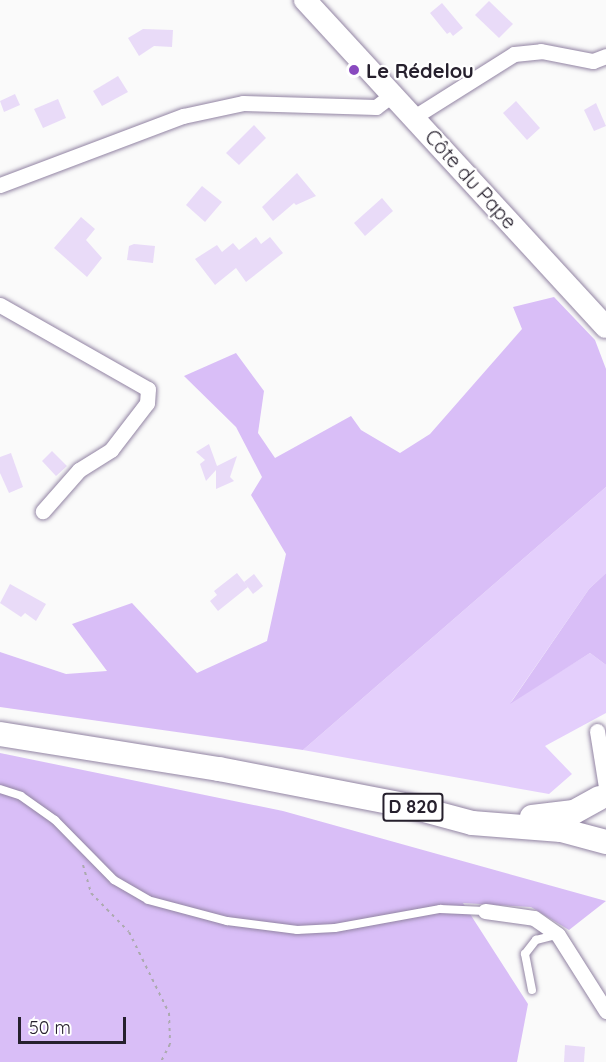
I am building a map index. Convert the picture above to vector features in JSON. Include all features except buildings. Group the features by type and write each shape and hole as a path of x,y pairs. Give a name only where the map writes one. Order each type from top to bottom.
{"main road":[{"name":"Côte du Pape","path":"305,0 337,32 606,327"},
{"name":"Côte du Pape","path":"319,0 337,32"},
{"name":"D 820","path":"0,734 219,769 472,823 561,830 606,842"},
{"name":"D 820","path":"219,769 315,778 380,789 467,811 516,817 574,812 604,791"},
{"path":"604,791 599,821 606,837"}],"street":[{"path":"414,117 514,54 541,51 593,61 606,56"},
{"path":"0,185 183,116 243,103 376,106 393,94"},
{"path":"0,305 148,389 147,403 111,450 79,470 43,511"},
{"path":"604,791 597,730 606,740"},
{"path":"485,911 534,918 558,934 606,1011"}],"lane":[{"path":"0,789 21,796 55,820 114,880 148,900 227,921 297,930 335,928 440,909 485,911"},
{"path":"532,990 525,954 536,940 558,934"}],"path":[{"path":"77,842 91,893 129,932 169,1013 170,1044 161,1062"}],"shaded area":[{"path":"554,297 595,340 606,369 606,487 303,750 0,707 0,652 66,674 107,671 72,624 132,603 197,673 267,641 286,554 251,495 262,477 236,427 184,376 236,353 264,391 258,433 275,458 351,416 361,430 400,453 430,434 522,329 513,307"},
{"path":"606,487 606,573 589,589 511,702 590,653 606,665 606,713 545,746 572,774 549,794 303,750"},
{"path":"606,573 606,665 590,653 510,704 589,589"},
{"path":"0,753 283,811 606,901 569,930 531,907 463,903 528,1004 517,1062 0,1062"}],"place":[{"name":"Le Rédelou","path":"354,70"}]}
